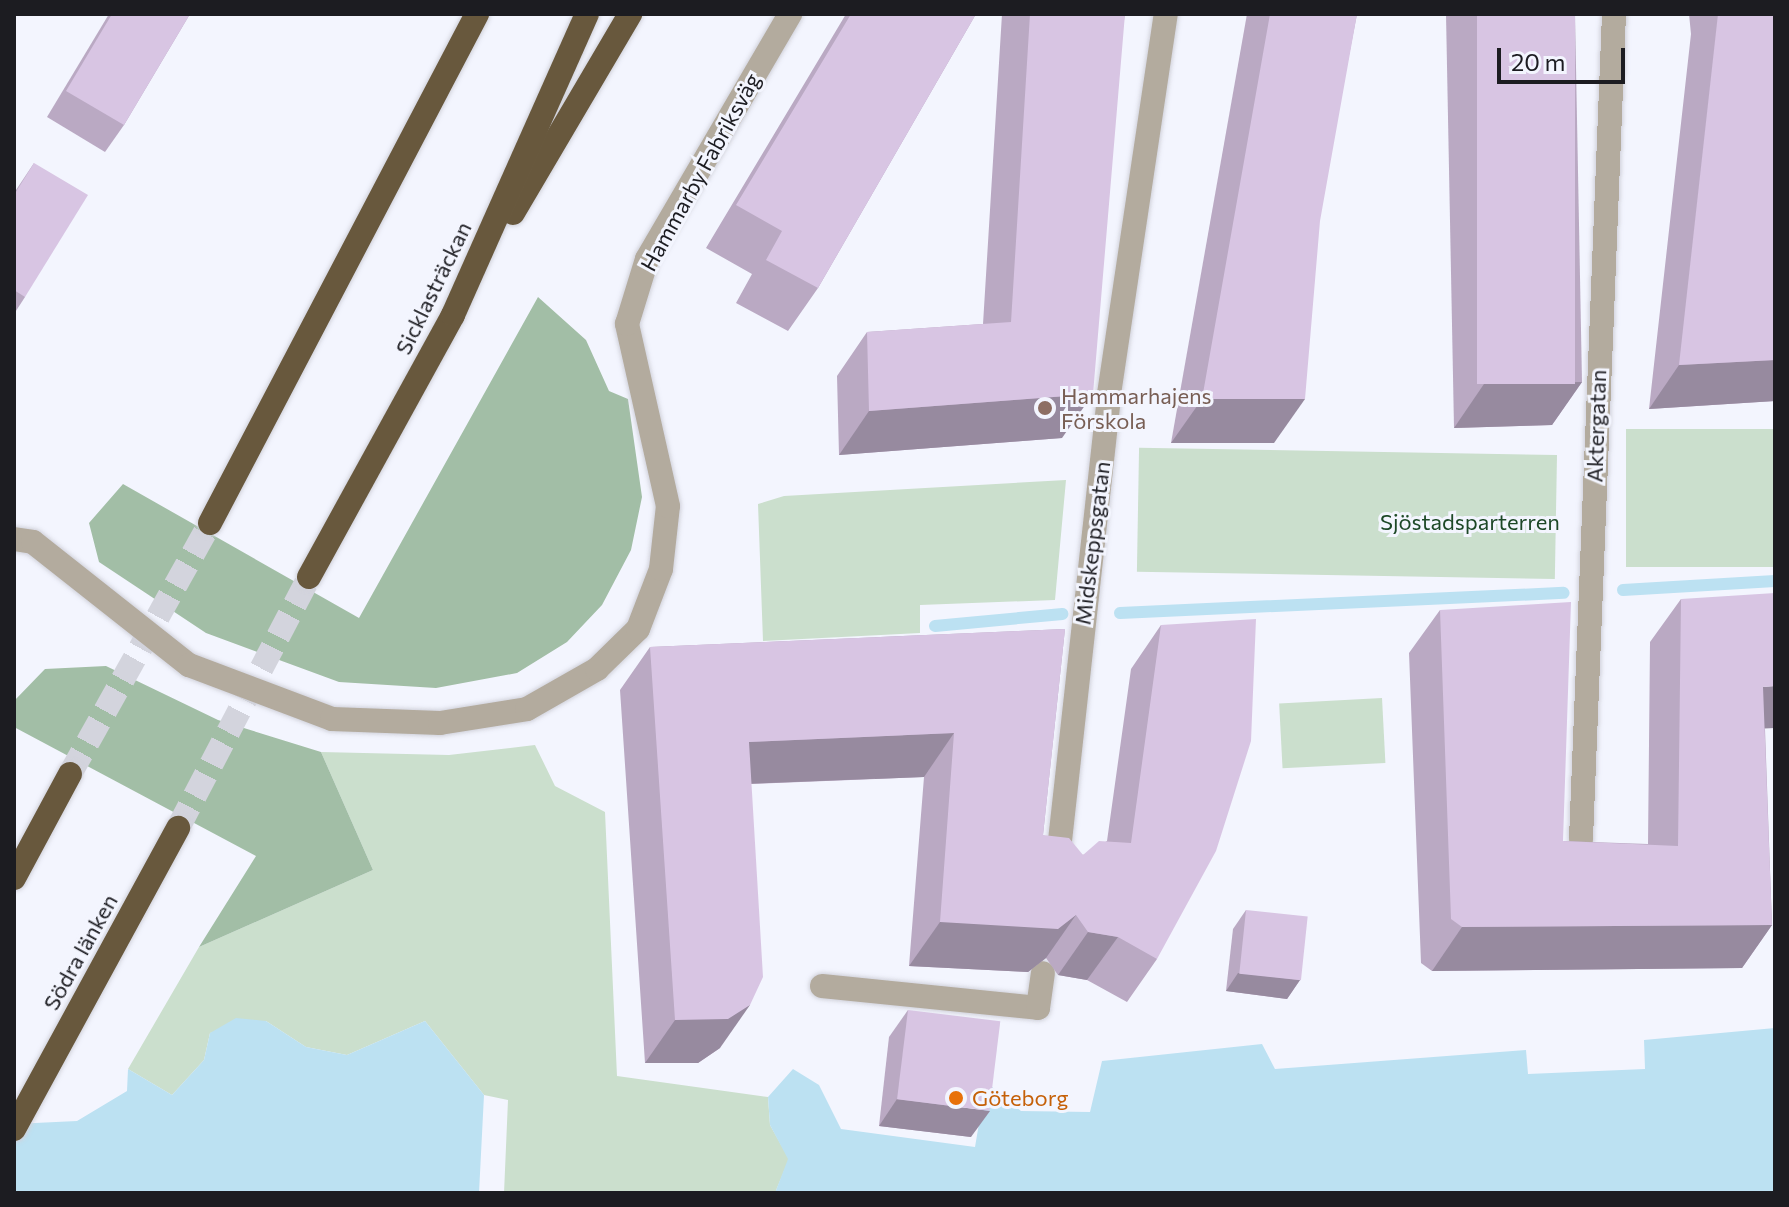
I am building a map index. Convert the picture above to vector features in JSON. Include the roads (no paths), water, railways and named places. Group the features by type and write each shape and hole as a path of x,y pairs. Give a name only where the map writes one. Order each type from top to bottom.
{"highway":[{"path":"210,523 477,14"},
{"name":"Sicklasträckan","path":"309,577 453,315 587,14"},
{"path":"453,315 630,14"},
{"path":"14,878 70,774"},
{"name":"Södra länken","path":"14,1129 178,828"}],"street":[{"name":"Hammarby Fabriksväg","path":"14,539 33,542 189,665 332,719 440,723 527,709 597,669 638,629 661,569 668,506 627,324 647,259 790,14"},
{"name":"Midskeppsgatan","path":"1054,883 1109,394 1166,14"},
{"name":"Aktergatan","path":"1581,839 1614,14"},
{"path":"822,986 1038,1008 1043,973"}],"water":[{"path":"236,1018 266,1021 306,1047 347,1055 425,1021 484,1095 479,1193 14,1193 14,1124 77,1121 127,1091 128,1069 172,1095 204,1060 210,1033"},
{"path":"1775,1028 1775,1193 775,1193 788,1159 770,1125 768,1097 793,1069 819,1085 841,1129 975,1147 986,1082 1021,1111 1090,1112 1102,1061 1262,1044 1275,1069 1526,1050 1528,1074 1645,1069 1644,1040"}],"waterway":[{"path":"1623,590 1775,581"},
{"path":"1120,613 1564,593"},
{"path":"935,626 1062,614"}],"tunnel":[{"path":"70,774 210,523"},
{"path":"178,828 309,577"}],"place":[{"name":"Hammarhajens Förskola","path":"1045,408"},
{"name":"Göteborg","path":"956,1098"}],"park label":[{"name":"Sjöstadsparterren","path":"1470,522"}]}
